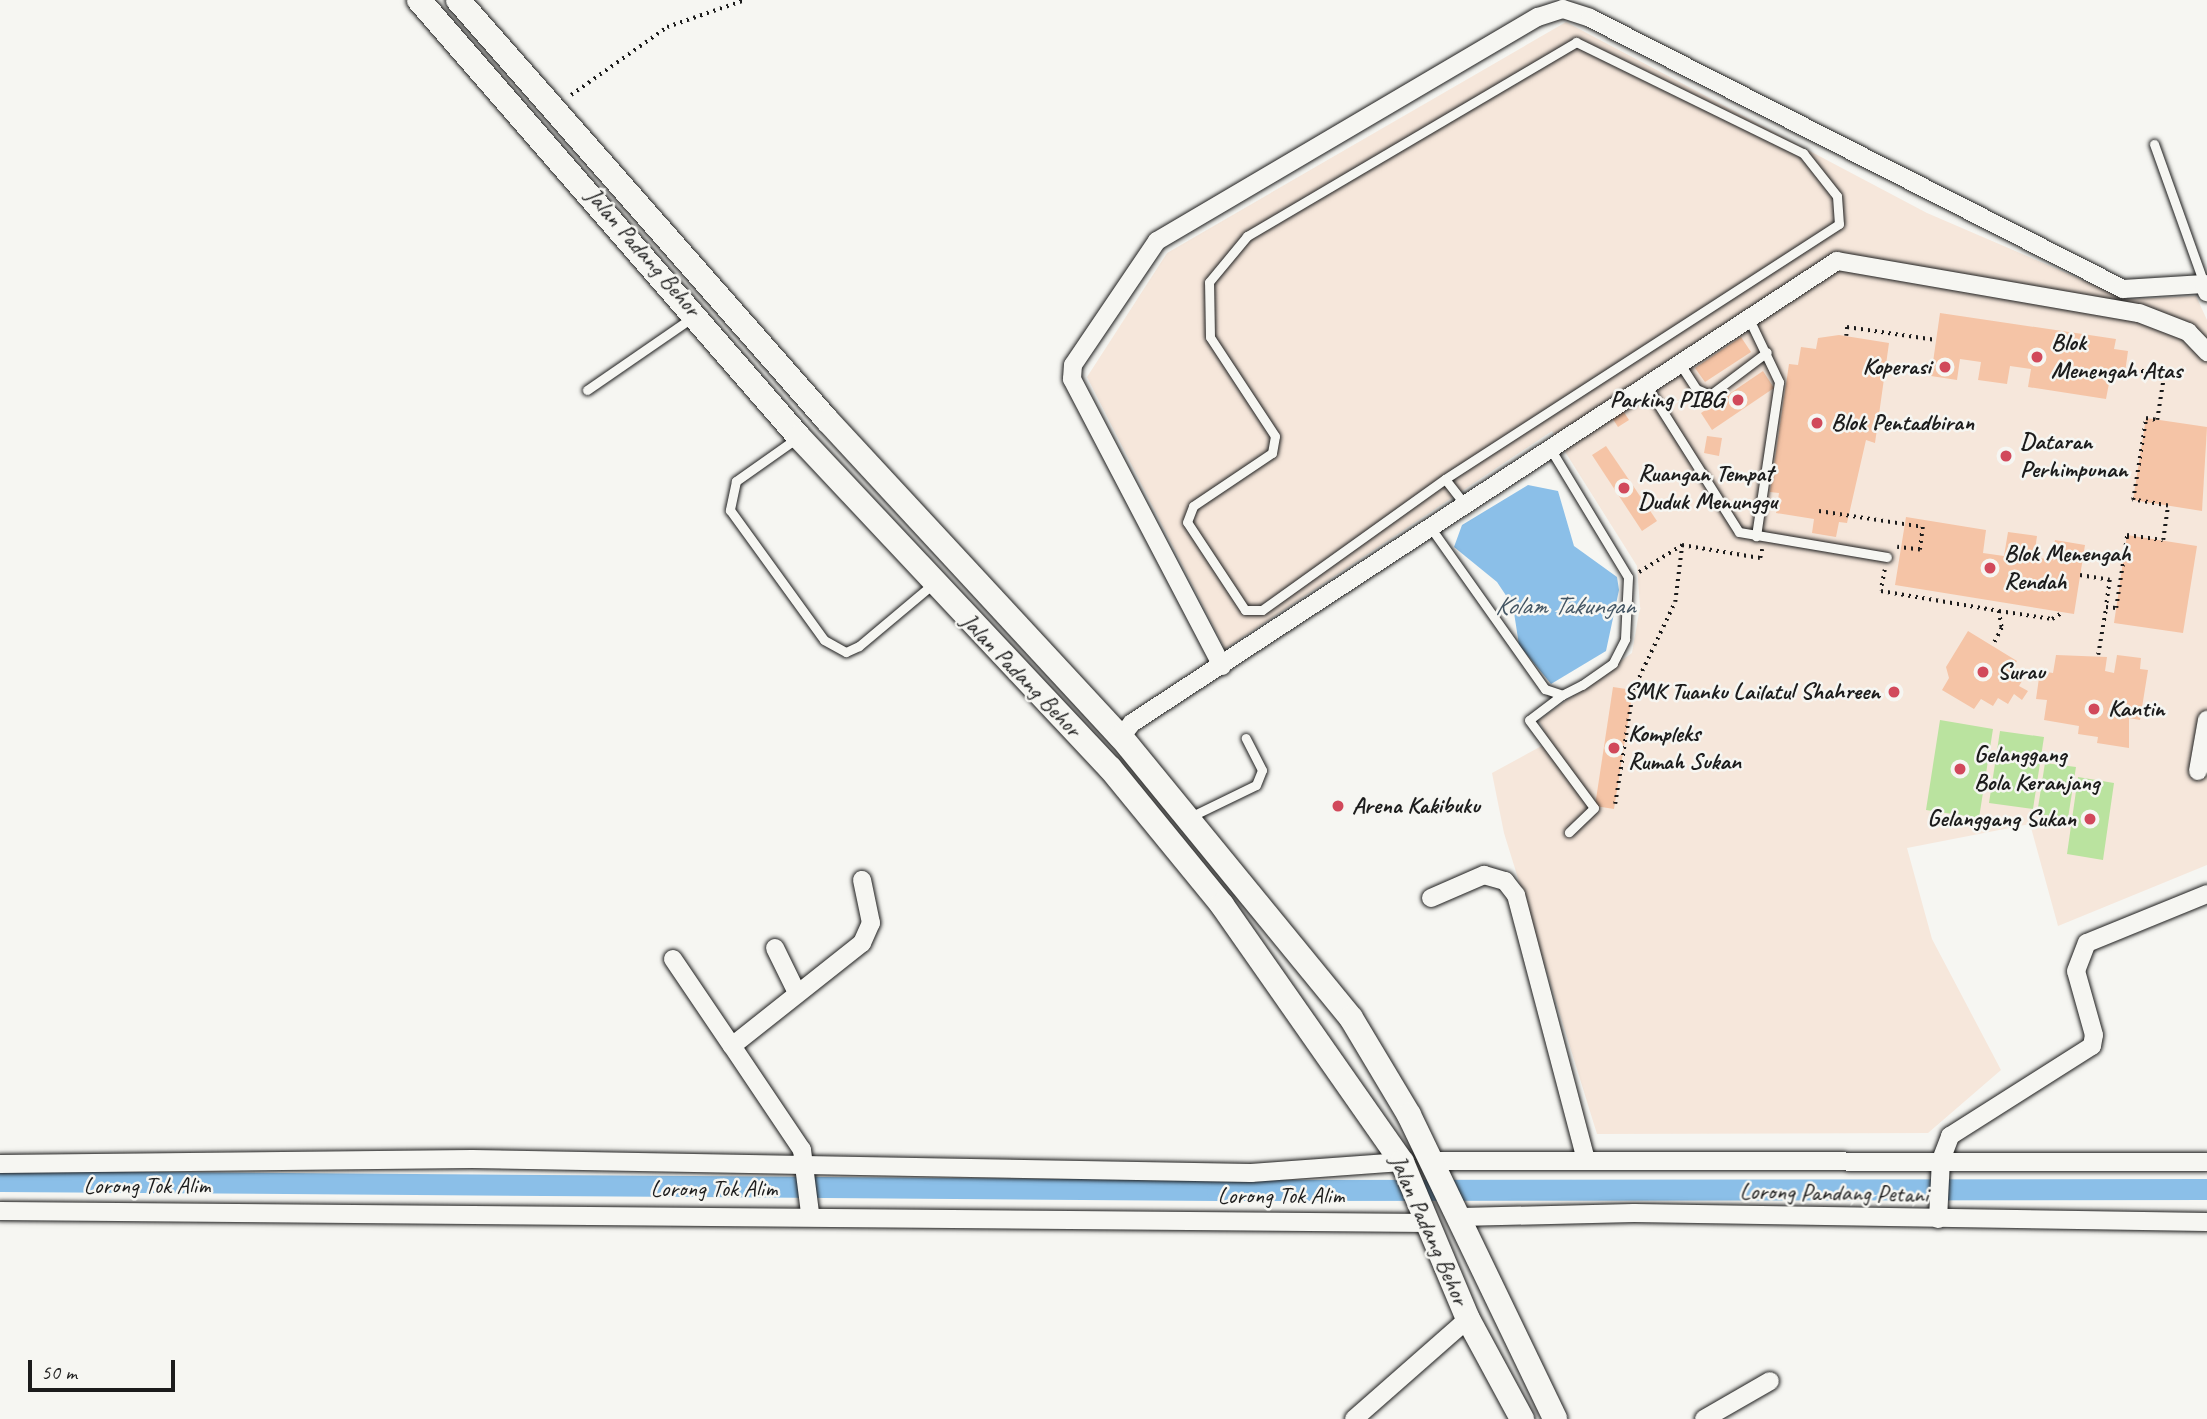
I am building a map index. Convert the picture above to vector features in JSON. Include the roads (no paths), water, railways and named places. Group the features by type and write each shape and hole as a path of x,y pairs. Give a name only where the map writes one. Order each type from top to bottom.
{"main road":[{"name":"Jalan Padang Behor","path":"419,0 697,314 799,437 933,583 1110,768 1299,1008 1404,1165 1468,1319 1522,1419"},
{"name":"Jalan Padang Behor","path":"458,0 1121,737 1351,1018 1433,1161 1514,1340 1555,1419"},
{"path":"1110,768 1109,753 1121,737"},
{"path":"1488,1354 1510,1363 1514,1340"}],"street":[{"path":"1222,666 1072,379 1073,365 1157,242 1538,17 1563,9 1590,18 2123,289 2206,286"},
{"path":"1121,737 1222,666 1433,531 1645,384 1749,319 1816,272 1846,262 2139,313 2188,332 2207,352"},
{"path":"2198,771 2207,720"},
{"path":"1431,898 1485,875 1505,881 1516,895 1585,1157"},
{"path":"732,1046 869,933 862,880"},
{"path":"1938,1216 1941,1163 1950,1136 1982,1110 2092,1046 2094,1035 2076,971 2087,943 2207,894"},
{"path":"775,948 797,992"},
{"path":"673,959 732,1046 808,1167 810,1208"},
{"path":"1433,1161 1585,1157 1941,1163 2207,1162"},
{"path":"0,1164 458,1159 1251,1173 1404,1165"},
{"name":"Lorong Tok Alim","path":"0,1211 810,1208 1429,1223"},
{"name":"Lorong Pandang Petani","path":"1460,1217 1634,1213 2207,1222"},
{"path":"1354,1419 1468,1319"},
{"path":"1704,1419 1770,1381"}],"lane":[{"path":"1576,42 1815,164 1837,196 1839,224 1445,479 1262,610 1245,610 1187,522 1193,506 1276,444 1220,356 1205,318 1209,282 1247,236 1576,42"},
{"path":"2154,144 2206,286"},
{"path":"587,390 697,314"},
{"path":"1749,319 1767,352 1780,393 1756,537"},
{"path":"1680,364 1696,389 1710,395 1767,352"},
{"path":"1645,384 1740,532 1756,537 1887,557"},
{"path":"799,437 736,481 730,510 824,640 846,652 859,646 933,583"},
{"path":"1551,450 1628,576 1630,610 1613,663 1562,695 1529,720 1594,808 1569,832"},
{"path":"1445,479 1467,507"},
{"path":"1433,531 1545,689 1562,695"},
{"path":"1188,818 1256,785 1262,770 1246,738"}],"water":[{"name":"Kolam Takungan","path":"1528,485 1558,491 1574,546 1617,577 1619,590 1606,651 1551,684 1519,645 1513,606 1497,582 1454,547 1462,525"}],"waterway":[{"path":"0,1181 1217,1190 2207,1189"}],"place":[{"name":"Blok Menengah Atas","path":"2037,357"},
{"name":"Koperasi","path":"1945,367"},
{"name":"Parking PIBG","path":"1738,400"},
{"name":"Blok Pentadbiran","path":"1817,423"},
{"name":"Dataran Perhimpunan","path":"2006,456"},
{"name":"Ruangan Tempat Duduk Menunggu","path":"1624,488"},
{"name":"Blok Menengah Rendah","path":"1990,568"},
{"name":"Surau","path":"1983,672"},
{"name":"SMK Tuanku Lailatul Shahreen","path":"1894,692"},
{"name":"Kantin","path":"2094,709"},
{"name":"Kompleks Rumah Sukan","path":"1614,748"},
{"name":"Gelanggang Bola Keranjang","path":"1960,769"},
{"name":"Arena Kakibuku","path":"1338,806"},
{"name":"Gelanggang Sukan","path":"2090,819"}]}
